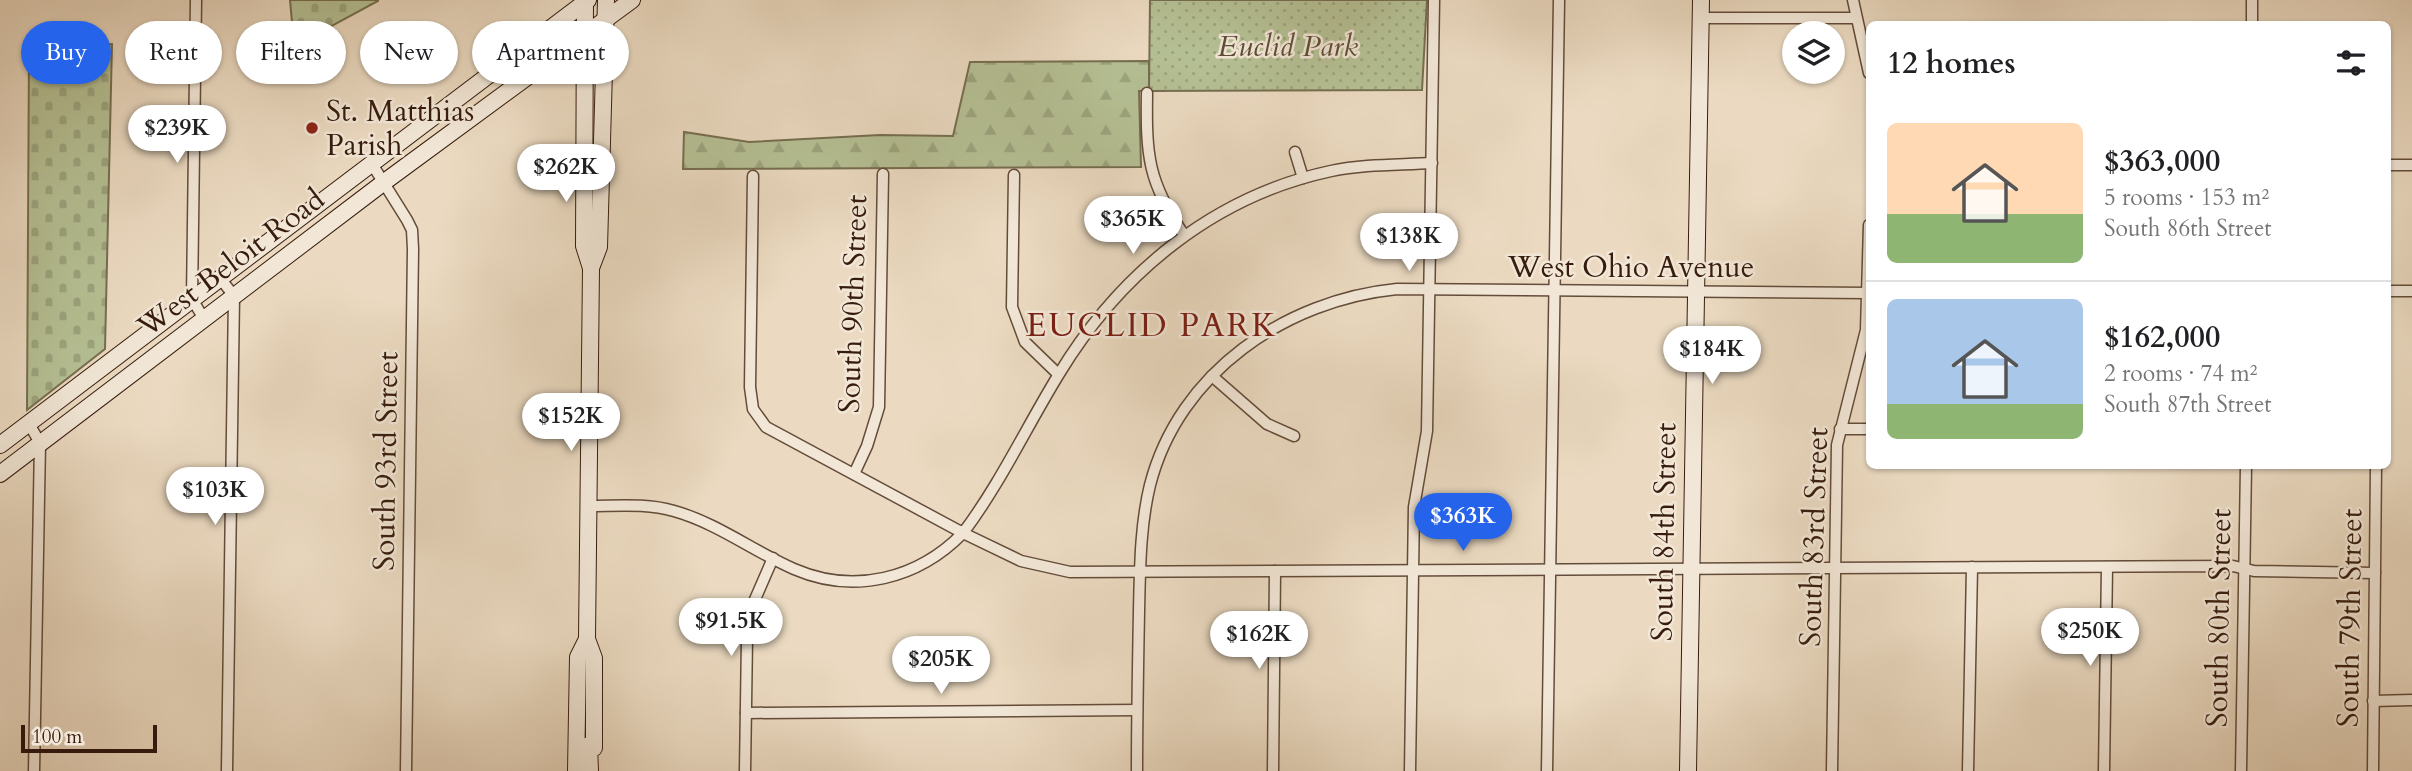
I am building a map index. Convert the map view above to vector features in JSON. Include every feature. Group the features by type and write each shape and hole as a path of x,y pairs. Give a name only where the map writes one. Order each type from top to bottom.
{"main road":[{"path":"591,268 599,247 606,0"},
{"name":"West Beloit Road","path":"603,21 632,0"},
{"name":"South 84th Street","path":"1688,771 1701,0"},
{"name":"West Beloit Road","path":"0,444 586,1"},
{"path":"585,21 586,1"},
{"name":"West Beloit Road","path":"0,474 518,84"},
{"path":"584,84 584,246 591,268 587,639 594,659 594,748 589,745 590,771"},
{"path":"576,771 578,657 587,639"}],"street":[{"path":"196,0 192,299 204,319"},
{"path":"1410,771 1414,507 1427,431 1434,0"},
{"path":"1547,771 1559,0"},
{"path":"1853,0 1866,61"},
{"path":"2252,0 2252,21"},
{"path":"1700,18 1855,18"},
{"path":"1147,93 1149,168 1164,204 1184,235"},
{"path":"1295,152 1303,178"},
{"path":"589,506 673,510 704,522 814,576 846,583 872,582 918,567 942,553 964,533 1058,374 1092,324 1121,289 1150,261 1184,235 1241,203 1303,178 1344,169 1432,163"},
{"name":"South 93rd Street","path":"372,164 412,230 414,249 406,771"},
{"path":"2391,165 2412,165"},
{"name":"South 90th Street","path":"854,474 867,446 879,407 883,174"},
{"path":"1014,175 1012,307 1025,342 1058,374"},
{"path":"753,176 750,387 753,409 766,427 964,533 1021,561 1053,570 1140,572 2233,566 2244,569 2375,573"},
{"path":"220,278 234,296 227,771"},
{"name":"West Ohio Avenue","path":"1138,771 1140,572 1145,509 1151,481 1173,430 1192,400 1240,349 1268,329 1320,306 1370,292 1430,289 1866,293"},
{"path":"2391,291 2412,291"},
{"name":"South 83rd Street","path":"1832,771 1837,444 1866,330"},
{"path":"1212,376 1267,424 1294,436"},
{"path":"28,422 40,443 34,771"},
{"path":"1840,429 1866,429"},
{"name":"South 80th Street","path":"2241,771 2246,469"},
{"name":"South 79th Street","path":"2373,771 2376,469"},
{"path":"744,771 747,638 753,604 774,558"},
{"path":"1969,771 1972,567"},
{"path":"2104,771 2107,567"},
{"path":"1273,771 1275,570"},
{"path":"2373,701 2412,701"},
{"path":"746,713 1137,709"}],"green space":[{"path":"290,0 378,0 341,21 292,21"},
{"name":"Euclid Park","path":"1150,0 1427,0 1422,90 1149,91"},
{"path":"112,44 105,349 27,410 29,84 111,84"},
{"path":"1149,61 1149,91 1139,91 1141,167 683,169 684,132 749,142 880,135 953,136 970,62"}],"place":[{"name":"St. Matthias Parish","path":"312,128"}],"district":[{"name":"EUCLID PARK","path":"1152,325"}]}
